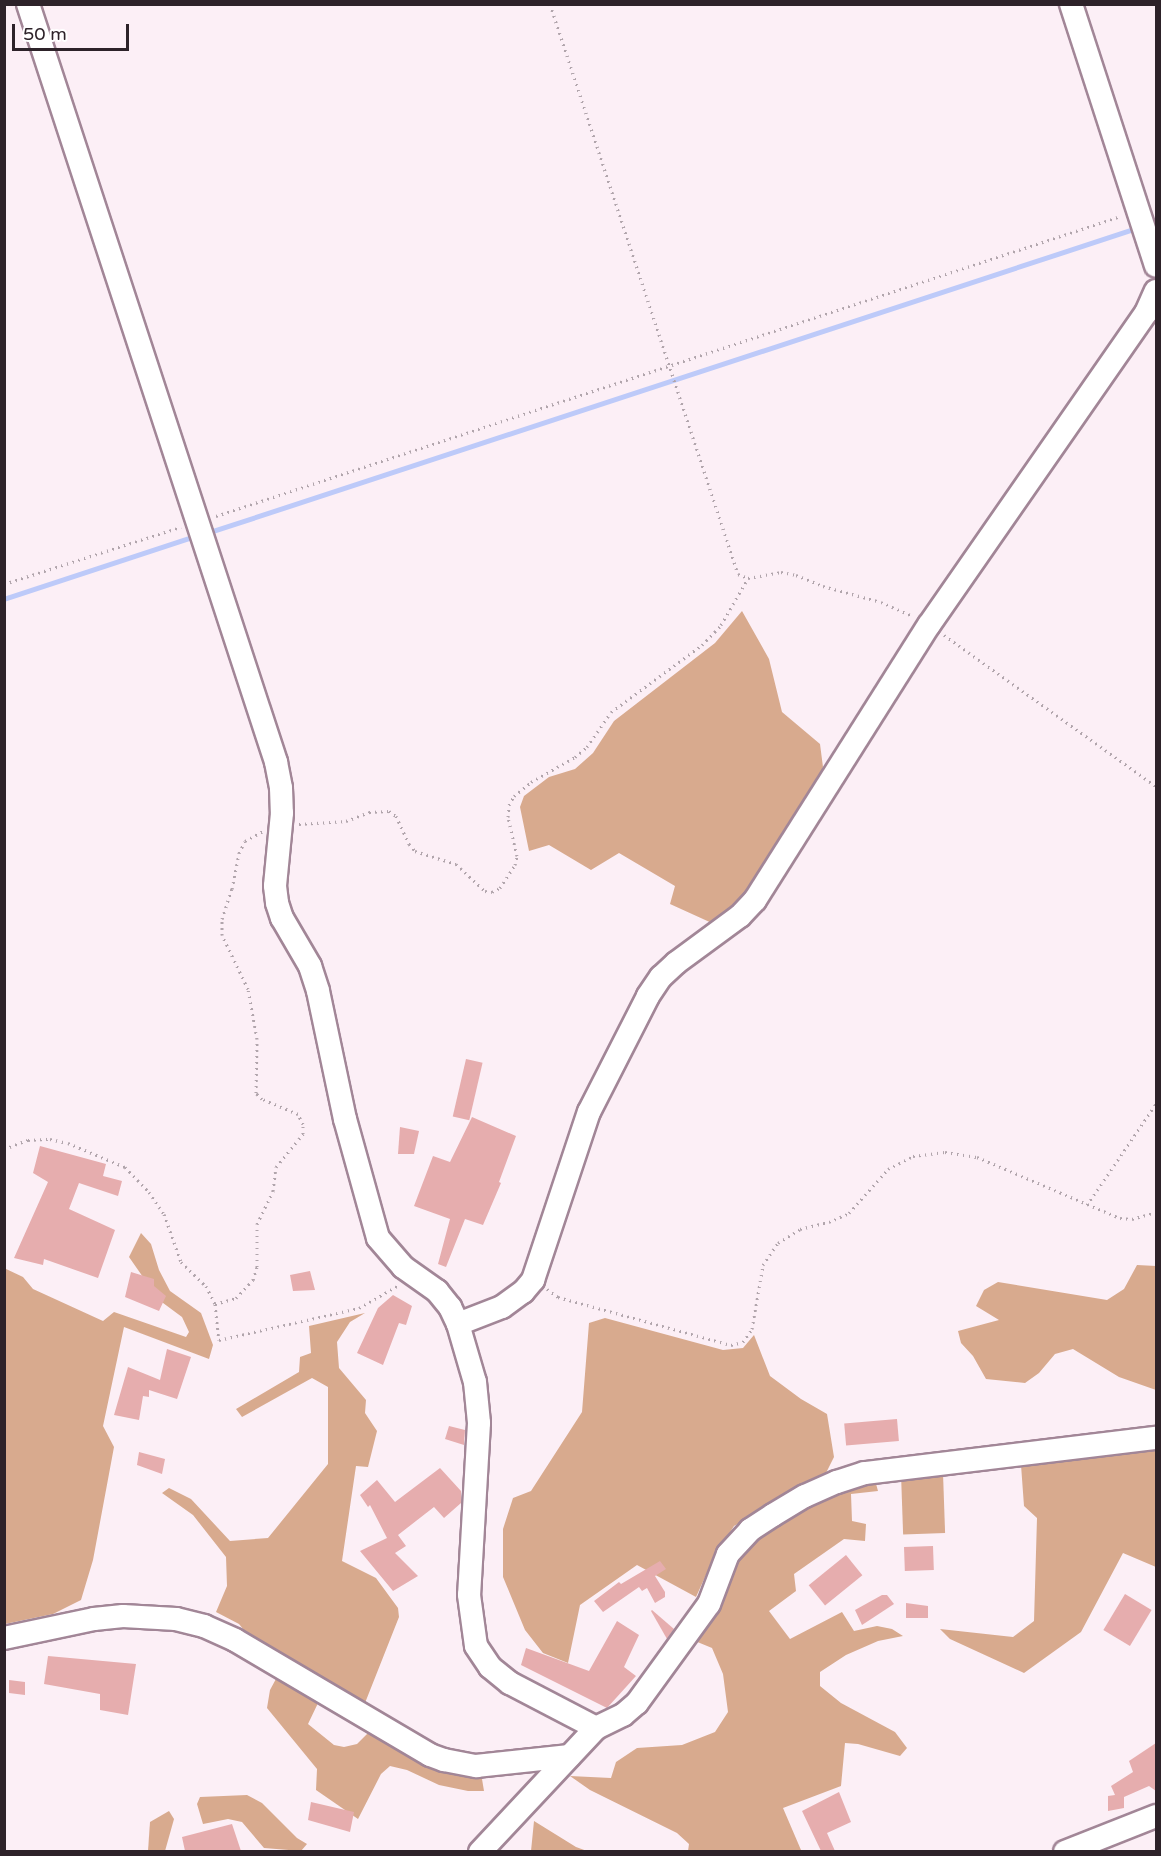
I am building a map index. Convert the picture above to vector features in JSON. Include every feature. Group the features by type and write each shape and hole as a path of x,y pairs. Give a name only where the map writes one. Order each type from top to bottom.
{"street":[{"path":"28,4 276,762 281,788 275,886 277,903 282,918 310,966 318,991 345,1119 378,1238 387,1251 413,1276 437,1291 450,1307 458,1324 475,1382 479,1423 469,1595 476,1646 490,1667 510,1683 596,1728"},
{"path":"1071,4 1156,266"},
{"path":"458,1324 501,1307 523,1292 532,1280 589,1112 648,996 661,977 676,963 740,916 755,900 929,625 1146,313 1156,291"},
{"path":"480,1851 596,1728 624,1715 647,1691 709,1604 717,1579 737,1542 750,1530 805,1496 865,1473 1156,1438"},
{"path":"4,1638 94,1619 123,1616 176,1619 204,1626 235,1640 430,1755 444,1760 476,1766 569,1756"},
{"path":"1065,1851 1156,1816"}],"path":[{"path":"550,4 670,374 738,574 747,578 781,572 796,575 823,586 881,602 929,625 1156,786"},
{"path":"4,584 200,531 668,367 1142,222"},
{"path":"215,1304 236,1298 253,1280 257,1267 257,1224 273,1191 276,1167 303,1134 303,1124 298,1114 262,1100 256,1093 257,1039 248,989 222,935 222,919 232,889 239,853 245,841 280,825 345,821 369,812 389,811 396,816 415,852 456,864 485,891 492,892 500,888 515,865 517,856 508,817 509,805 514,796 537,778 575,757 587,747 611,712 702,645 721,625 747,578"},
{"path":"1087,1205 1156,1104"},
{"path":"4,1149 28,1140 50,1139 68,1143 125,1167 149,1192 164,1214 181,1262 206,1286 215,1304 219,1340 359,1308 413,1276"},
{"path":"532,1280 558,1297 731,1345 743,1342 752,1329 763,1265 778,1243 800,1229 830,1222 849,1213 888,1169 913,1156 945,1152 977,1157 1120,1218 1132,1219 1156,1212"}],"shaded area":[{"path":"742,611 769,659 782,712 820,744 823,767 817,785 759,878 740,902 714,924 670,904 675,886 619,853 591,870 549,845 529,851 520,807 524,796 549,777 575,769 593,753 614,721 715,643"},
{"path":"141,1233 151,1244 159,1270 170,1291 201,1313 213,1345 209,1359 124,1327 103,1426 114,1447 93,1560 81,1600 53,1614 5,1624 4,1268 23,1277 33,1289 103,1321 114,1312 186,1337 189,1332 182,1317 159,1300 129,1257"},
{"path":"1137,1265 1156,1266 1156,1390 1119,1377 1073,1349 1055,1354 1039,1373 1025,1383 986,1379 973,1356 961,1343 958,1331 999,1320 976,1306 984,1290 998,1282 1107,1300 1124,1289"},
{"path":"365,1313 350,1322 337,1342 339,1368 366,1400 365,1413 377,1431 368,1467 356,1466 342,1561 376,1578 398,1608 399,1617 365,1703 361,1704 248,1635 239,1624 216,1612 227,1586 226,1557 193,1515 162,1493 169,1488 191,1499 230,1541 268,1538 328,1464 328,1387 312,1378 242,1417 236,1409 299,1372 300,1357 311,1353 309,1326"},
{"path":"605,1318 723,1350 743,1348 754,1335 770,1376 801,1399 827,1414 834,1457 825,1475 734,1526 714,1557 696,1597 637,1565 580,1605 568,1663 543,1653 525,1630 503,1577 503,1529 513,1498 531,1491 582,1412 589,1323"},
{"path":"1156,1446 1156,1567 1123,1553 1081,1632 1024,1673 950,1639 940,1629 1013,1637 1034,1621 1037,1518 1024,1506 1021,1465"},
{"path":"943,1473 945,1533 903,1534 901,1474"},
{"path":"875,1480 878,1491 851,1494 852,1521 866,1524 865,1541 844,1539 794,1574 796,1591 769,1611 790,1639 842,1612 854,1631 877,1626 892,1629 903,1636 878,1641 846,1655 820,1672 820,1686 841,1703 895,1732 907,1748 900,1756 858,1744 845,1743 841,1786 783,1808 801,1850 798,1851 688,1851 689,1844 677,1833 590,1790 570,1776 611,1778 616,1762 637,1748 682,1745 715,1732 728,1712 723,1674 712,1648 695,1641 738,1556 755,1536 811,1503"},
{"path":"277,1677 319,1701 308,1724 334,1745 344,1747 357,1744 369,1732 418,1762 444,1772 482,1779 484,1791 468,1791 439,1785 407,1770 390,1766 381,1774 358,1819 316,1790 317,1769 267,1708 270,1690"},
{"path":"247,1795 262,1803 297,1838 307,1844 301,1851 264,1848 242,1822 228,1819 203,1824 197,1804 200,1797"},
{"path":"169,1811 174,1819 165,1851 148,1851 150,1822"},
{"path":"534,1821 576,1847 587,1851 531,1851"}],"building":[{"path":"466,1059 483,1063 469,1120 453,1116"},
{"path":"472,1117 516,1136 499,1182 501,1183 483,1225 465,1219 446,1267 438,1264 450,1219 414,1206 433,1156 450,1162"},
{"path":"400,1127 419,1131 414,1154 398,1154"},
{"path":"40,1146 106,1164 103,1176 122,1181 118,1196 79,1183 69,1209 115,1230 98,1278 44,1259 43,1265 14,1258 48,1182 33,1173"},
{"path":"310,1271 315,1290 293,1291 290,1275"},
{"path":"131,1272 154,1279 154,1286 166,1296 159,1311 125,1297"},
{"path":"393,1295 412,1306 406,1325 399,1323 383,1365 357,1353 378,1308"},
{"path":"167,1349 191,1357 177,1399 149,1390 149,1397 143,1396 139,1420 114,1415 128,1367 160,1380"},
{"path":"897,1419 899,1441 846,1446 844,1424"},
{"path":"449,1426 465,1430 464,1445 445,1439"},
{"path":"139,1452 165,1459 162,1474 137,1465"},
{"path":"440,1468 461,1491 461,1503 444,1518 434,1507 398,1535 406,1546 395,1553 418,1576 393,1591 360,1551 387,1538 370,1505 368,1507 360,1495 377,1480 395,1502"},
{"path":"933,1546 934,1570 905,1571 904,1547"},
{"path":"846,1555 862,1575 825,1605 809,1585"},
{"path":"660,1561 666,1569 655,1576 665,1592 665,1597 655,1603 647,1588 642,1591 639,1587 603,1612 594,1601 619,1582 621,1584"},
{"path":"1125,1594 1152,1610 1130,1646 1103,1630"},
{"path":"882,1595 887,1595 894,1604 862,1625 855,1610"},
{"path":"906,1603 928,1606 928,1618 906,1618"},
{"path":"651,1611 674,1629 667,1639"},
{"path":"617,1621 639,1635 624,1667 636,1676 607,1708 521,1665 526,1648 589,1671"},
{"path":"48,1656 136,1664 128,1715 100,1710 100,1694 44,1684"},
{"path":"9,1680 25,1682 25,1695 9,1693"},
{"path":"1156,1743 1156,1791 1149,1786 1124,1797 1124,1808 1108,1811 1108,1796 1115,1795 1111,1786 1133,1772 1129,1761"},
{"path":"839,1792 851,1822 827,1833 835,1851 821,1851 802,1811"},
{"path":"311,1802 354,1812 350,1832 308,1820"},
{"path":"232,1824 241,1851 185,1851 182,1837"}],"waterway":[{"path":"207,533 1137,228"},
{"path":"4,599 196,536"}]}
